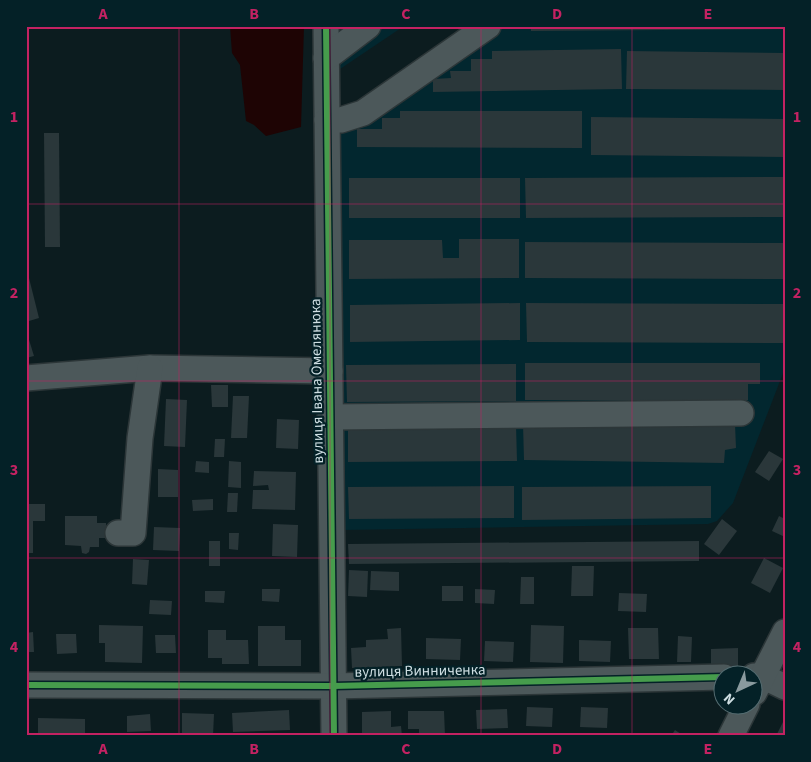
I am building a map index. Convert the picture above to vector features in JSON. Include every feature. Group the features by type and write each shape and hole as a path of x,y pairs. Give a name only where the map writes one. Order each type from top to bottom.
{"street":[{"name":"вулиця Івана Омелянюка","path":"326,26 334,736"},
{"path":"326,58 368,26"},
{"path":"327,120 341,120 363,113 488,26"},
{"path":"26,378 150,368 330,371"},
{"path":"118,533 133,533 140,438 150,368"},
{"path":"330,417 741,413"},
{"path":"764,667 785,632"},
{"name":"вулиця Винниченка","path":"26,685 333,686 714,676"},
{"path":"764,683 785,687"},
{"path":"731,736 743,714"}],"shaded area":[{"path":"230,26 304,26 301,127 266,136 254,125 246,121 240,65 232,53"},
{"path":"334,26 404,26 340,69"},
{"path":"478,26 785,26 785,368 733,503 717,521 708,524 343,530 337,127"}],"building":[{"path":"531,26 785,26 785,29 531,31"},
{"path":"621,49 622,89 433,92 433,79 451,78 450,71 471,71 471,59 492,59 492,51"},
{"path":"627,51 785,53 785,90 626,89"},
{"path":"400,111 582,111 582,148 357,147 357,129 382,129 382,118 400,118"},
{"path":"591,117 785,119 785,157 591,155"},
{"path":"44,133 59,133 60,247 45,247"},
{"path":"785,177 785,217 526,218 525,178"},
{"path":"349,178 520,178 520,218 349,218"},
{"path":"459,239 519,239 519,278 349,279 349,240 442,240 443,258 459,258"},
{"path":"525,242 785,243 785,279 525,278"},
{"path":"26,278 29,278 39,318 29,321 26,308"},
{"path":"520,303 520,340 350,342 350,305"},
{"path":"526,303 785,304 785,343 527,342"},
{"path":"26,330 34,356 26,358"},
{"path":"525,363 760,363 760,384 748,384 748,400 525,400"},
{"path":"516,364 516,401 347,402 346,365"},
{"path":"211,385 228,385 228,407 212,407"},
{"path":"233,396 249,396 247,438 231,438"},
{"path":"166,399 187,400 185,447 164,446"},
{"path":"277,419 299,420 298,449 276,448"},
{"path":"523,424 735,424 736,448 725,450 724,463 524,460"},
{"path":"516,425 517,461 348,462 348,426"},
{"path":"215,439 225,439 224,457 214,457"},
{"path":"769,451 783,459 769,481 755,472"},
{"path":"196,461 209,462 209,473 195,472"},
{"path":"229,461 241,462 241,488 228,487"},
{"path":"158,469 178,470 178,497 158,497"},
{"path":"254,471 296,472 295,510 252,509 253,490 269,490 268,485 253,486"},
{"path":"514,486 514,518 349,519 348,487"},
{"path":"711,486 711,518 522,520 522,487"},
{"path":"228,493 238,493 237,512 227,512"},
{"path":"213,499 213,510 193,511 192,500"},
{"path":"26,504 45,504 45,521 33,521 33,553 26,553"},
{"path":"65,516 97,516 97,523 106,523 106,538 99,538 99,547 90,547 89,552 86,554 82,553 81,546 65,545"},
{"path":"779,516 785,519 785,537 772,531"},
{"path":"722,519 737,531 719,555 704,544"},
{"path":"273,524 298,525 297,557 272,556"},
{"path":"154,527 180,528 179,551 153,550"},
{"path":"229,533 239,533 238,550 229,549"},
{"path":"209,541 220,541 220,566 209,566"},
{"path":"699,541 699,561 349,564 348,544"},
{"path":"764,558 783,568 770,593 751,583"},
{"path":"133,559 149,560 147,585 132,584"},
{"path":"572,566 594,566 593,596 571,596"},
{"path":"349,570 368,571 367,597 348,596"},
{"path":"371,571 399,572 399,591 370,590"},
{"path":"521,577 534,577 534,604 520,604"},
{"path":"442,586 463,586 463,601 442,601"},
{"path":"262,589 280,589 279,602 262,601"},
{"path":"475,589 495,590 494,604 475,603"},
{"path":"205,591 225,591 224,603 205,602"},
{"path":"619,593 647,594 646,612 618,611"},
{"path":"150,600 172,601 171,615 149,614"},
{"path":"99,625 143,626 142,663 105,662 105,643 99,643"},
{"path":"531,625 564,626 563,663 530,662"},
{"path":"258,626 285,626 285,640 301,640 301,666 258,666"},
{"path":"401,628 402,666 352,668 351,648 366,647 366,640 388,639 387,629"},
{"path":"628,628 658,628 659,659 629,659"},
{"path":"208,630 226,630 226,640 248,640 249,664 222,664 222,658 208,658"},
{"path":"33,632 34,652 26,652 26,633"},
{"path":"56,634 76,634 77,653 57,654"},
{"path":"155,635 175,635 176,653 156,653"},
{"path":"678,636 692,637 691,662 677,662"},
{"path":"426,638 461,639 460,660 426,659"},
{"path":"579,640 611,641 610,662 579,661"},
{"path":"485,641 514,642 513,662 484,661"},
{"path":"738,648 738,664 714,664 714,669 711,669 711,649"},
{"path":"527,707 553,708 552,727 526,726"},
{"path":"581,707 608,708 607,728 580,727"},
{"path":"507,709 508,728 477,729 476,710"},
{"path":"289,710 290,730 233,732 232,713"},
{"path":"391,711 391,727 401,726 402,736 362,736 362,712"},
{"path":"408,711 444,711 445,736 419,736 419,729 408,729"},
{"path":"182,713 214,714 213,736 182,736"},
{"path":"150,714 151,731 127,732 127,716"},
{"path":"38,718 85,719 85,736 38,735"},
{"path":"785,718 785,736 776,736"},
{"path":"675,730 684,736 671,736"}],"cycle path":[{"path":"326,26 334,736"},
{"path":"26,685 333,686 714,677"}]}
